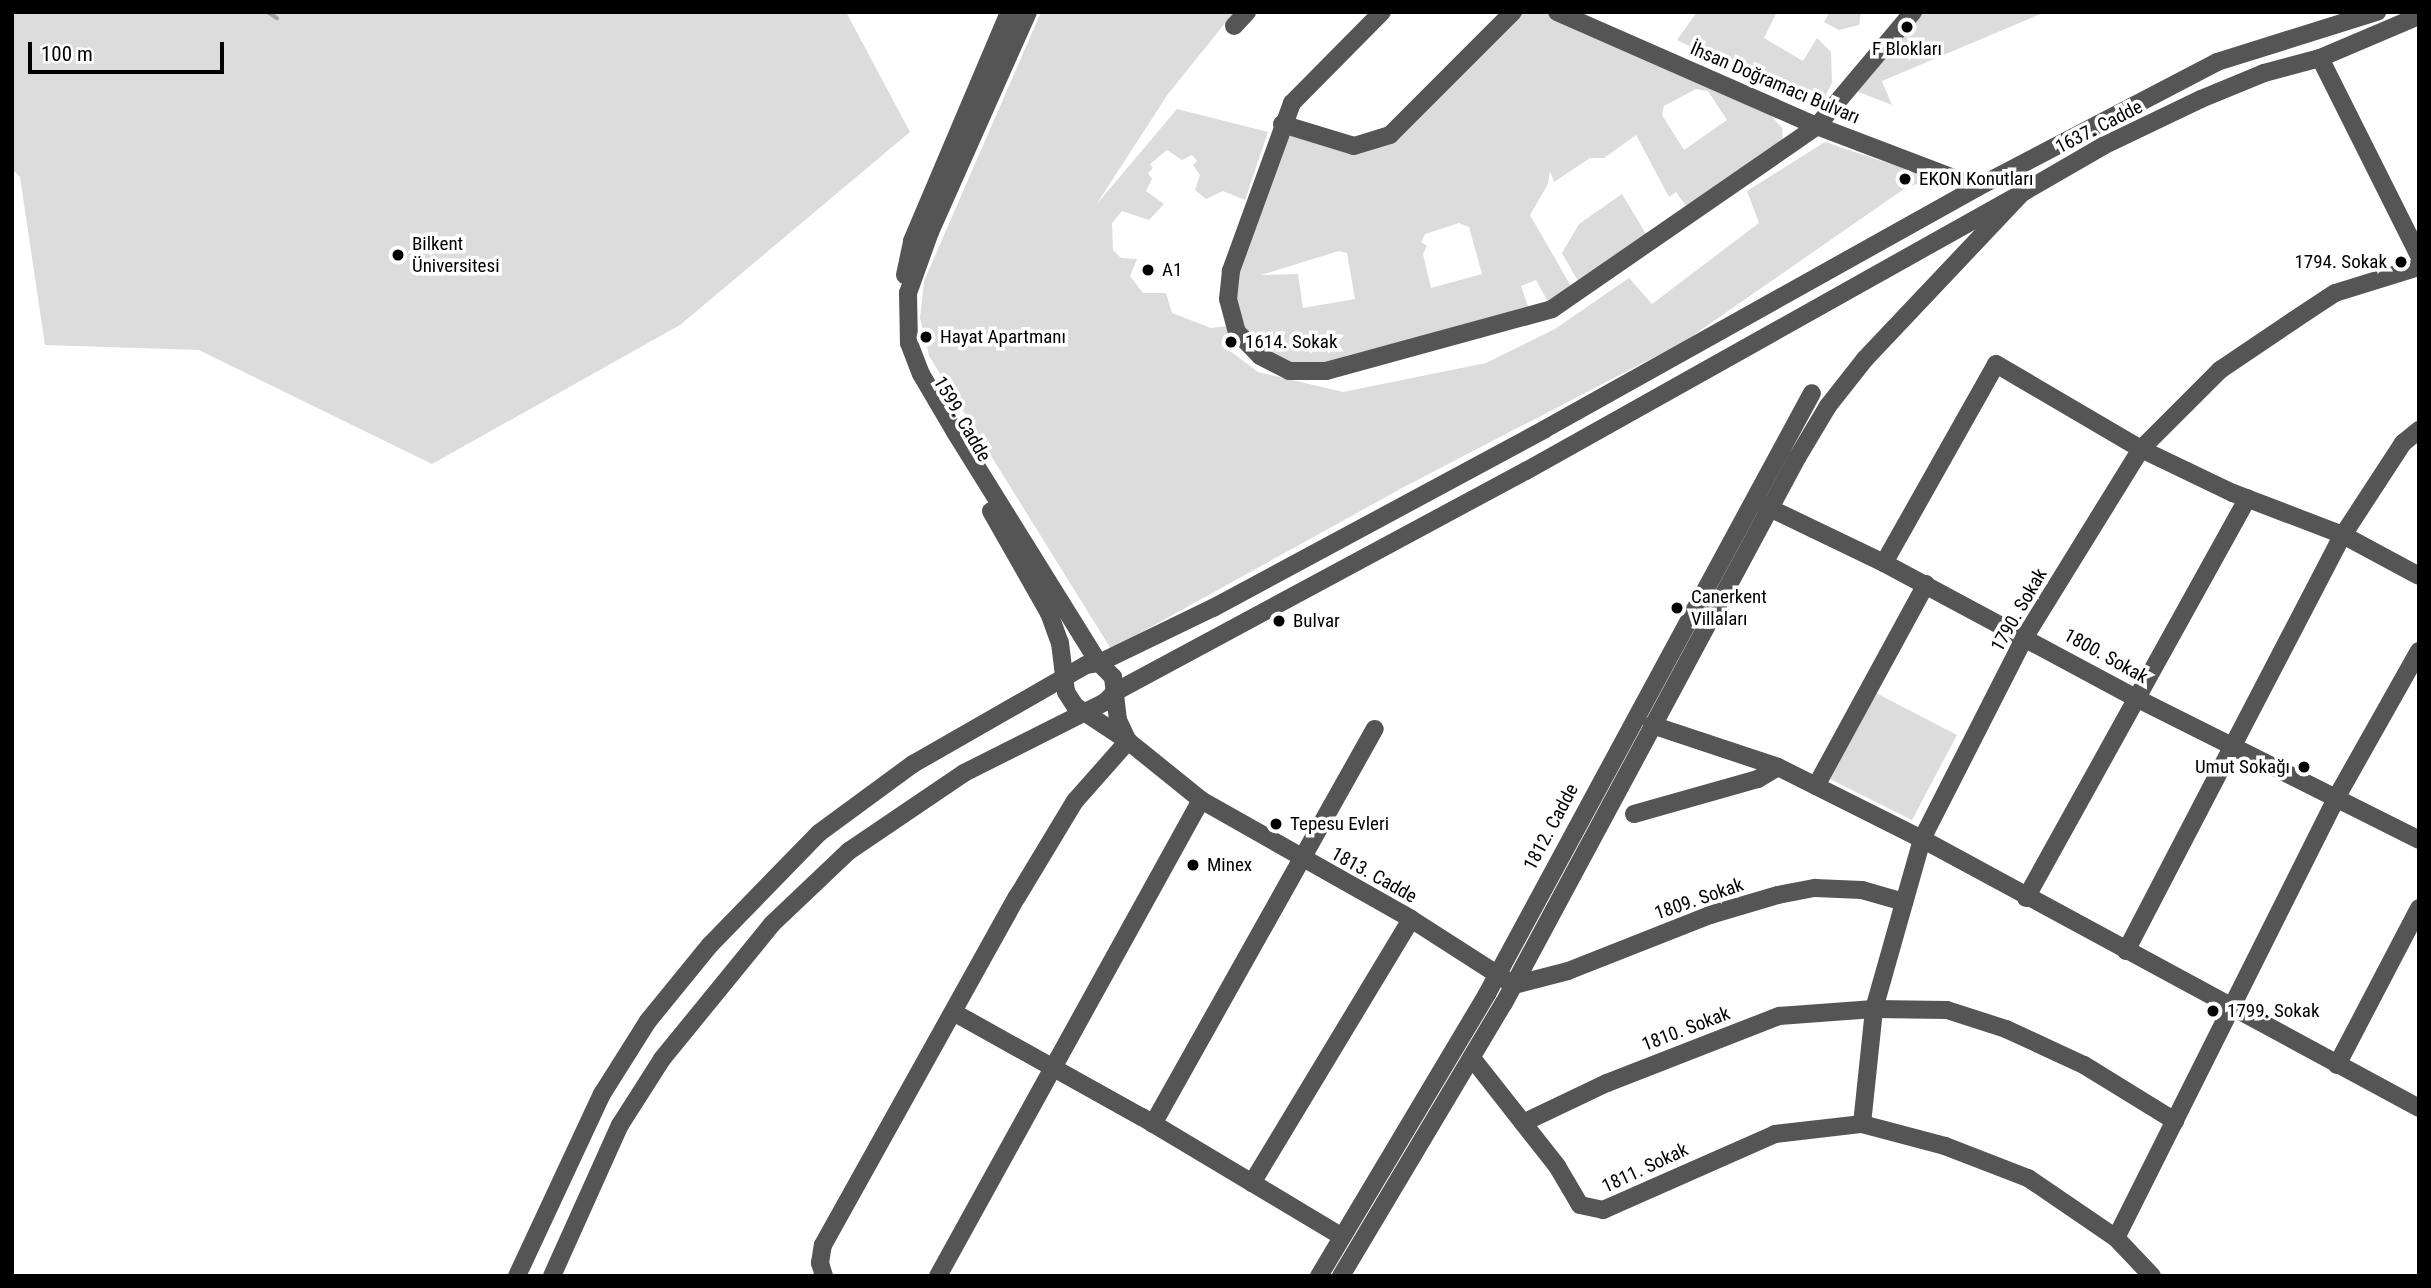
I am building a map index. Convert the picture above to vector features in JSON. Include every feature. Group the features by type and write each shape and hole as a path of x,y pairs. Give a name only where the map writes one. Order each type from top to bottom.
{"street":[{"name":"1599. Cadde","path":"1009,12 912,241 900,298 901,342 915,378 1049,614 1060,643 1064,680"},
{"name":"1599. Cadde","path":"1028,12 930,232 908,293 909,343 920,374 1099,663"},
{"path":"1234,26 1247,12"},
{"path":"1382,12 1292,103 1282,124 1232,267 1227,299 1237,332 1260,356 1289,371 1326,372 1552,309 1817,126 1913,12"},
{"path":"1282,124 1354,146 1390,135 1513,12"},
{"name":"İhsan Doğramacı Bulvarı","path":"1557,12 1817,126 1978,187"},
{"name":"1637. Cadde","path":"1099,663 1213,608 1545,429 1978,187 2217,62 2377,12"},
{"name":"1637. Cadde","path":"1772,510 1835,397 1936,279 2022,193 2103,146 2201,99 2264,73 2320,58 2419,16"},
{"path":"2320,58 2419,256"},
{"path":"552,1276 634,1103 716,988 772,924 849,851 910,808 1081,711 1105,702 1115,692 1526,471 2022,193"},
{"name":"1790. Sokak","path":"1862,1124 1874,1009 1922,839 2026,635 2141,449 2220,370 2335,293 2419,267"},
{"path":"1884,563 1996,364 2141,449 2248,498 2343,535 2419,576"},
{"name":"1812. Cadde","path":"1319,1276 1498,973 1812,393"},
{"path":"2126,951 2343,535 2403,443 2419,430"},
{"path":"2026,898 2134,696 2248,498"},
{"name":"1800. Sokak","path":"1752,500 1926,584 2026,635 2134,696 2335,800 2419,840"},
{"path":"1341,1276 1514,985 1651,725 1772,510"},
{"path":"1816,786 1926,584"},
{"path":"2116,1238 2232,1011 2335,800 2419,652"},
{"path":"517,1276 602,1094 648,1021 710,945 819,833 913,764 1086,665 1099,663 1113,677 1118,720 1128,741 1110,757 1065,817 953,1012 823,1245 820,1264 824,1276"},
{"path":"1064,680 1069,700 1081,711"},
{"name":"1813. Cadde","path":"1081,711 1128,741 1201,800 1411,919 1514,985"},
{"path":"1651,725 1778,767 1922,839 2232,1011 2419,1108"},
{"path":"1153,1124 1376,729"},
{"path":"1634,814 1758,779 1778,767"},
{"path":"938,1276 1201,800"},
{"name":"1809. Sokak","path":"1514,985 1568,971 1710,915 1778,895 1815,888 1862,890 1904,902"},
{"path":"2337,1065 2419,908"},
{"path":"1252,1183 1411,919"},
{"name":"1810. Sokak","path":"1523,1124 1607,1083 1779,1016 1874,1009 1947,1010 2006,1029 2084,1065 2175,1121"},
{"path":"953,1012 1153,1124 1341,1237"},
{"name":"1811. Sokak","path":"1472,1058 1580,1205 1603,1210 1775,1134 1862,1124"},
{"path":"1862,1124 1945,1146 2028,1178 2116,1238 2152,1276"}],"shaded area":[{"name":"Bilkent Üniversitesi","path":"12,12 846,12 910,132 680,325 432,464 199,350 45,345 20,177 12,169"},
{"path":"1041,12 1234,12 1168,94 1096,205 1177,109 1268,132 1245,200 1223,191 1206,199 1195,190 1200,175 1193,165 1197,161 1192,155 1182,160 1167,150 1150,164 1153,168 1148,173 1152,179 1146,191 1164,204 1149,220 1122,211 1112,223 1113,250 1121,258 1137,259 1130,276 1143,293 1166,293 1172,313 1211,328 1227,326 1230,351 1258,372 1343,392 1486,363 1555,329 1629,278 1652,304 1759,223 1747,191 1825,142 1932,178 1904,189 1685,341 1402,488 1111,649 929,356 920,318 924,281"},
{"path":"1523,12 1541,12 1768,112 1782,128 1783,141 1686,206 1676,192 1669,197 1636,135 1604,158 1590,158 1554,182 1550,171 1548,184 1530,215 1576,295 1552,309 1536,280 1521,286 1531,315 1458,327 1345,356 1346,366 1289,371 1237,332 1232,267 1282,124 1354,146 1391,134","holes":["1696,89 1708,91 1727,120 1684,150 1662,115 1664,106","1459,223 1469,227 1482,274 1431,288 1423,254 1427,246 1421,242 1425,234","1339,251 1347,253 1355,299 1303,308 1298,274 1261,275"]},
{"path":"1697,12 1777,12 1764,38 1803,61 1817,38 1831,52 1832,83 1819,108 1677,40"},
{"path":"1830,12 1861,12 1859,25 1839,30 1824,22"},
{"path":"1916,12 2045,12 1882,81 1892,105 1851,89"},
{"path":"1622,194 1646,234 1583,290 1562,253 1579,224"},
{"path":"1876,693 1957,735 1912,820 1830,779"}],"waterway":[{"path":"268,12 277,18"}],"place":[{"name":"F Blokları","path":"1907,27"},
{"name":"EKON Konutları","path":"1905,179"},
{"name":"Bilkent Üniversitesi","path":"398,255"},
{"name":"1794. Sokak","path":"2401,262"},
{"name":"A1","path":"1148,270"},
{"name":"Hayat Apartmanı","path":"926,337"},
{"name":"1614. Sokak","path":"1231,342"},
{"name":"Canerkent Villaları","path":"1677,608"},
{"name":"Bulvar","path":"1279,621"},
{"name":"Umut Sokağı","path":"2304,767"},
{"name":"Tepesu Evleri","path":"1276,824"},
{"name":"Minex","path":"1193,865"},
{"name":"1799. Sokak","path":"2213,1011"}]}
